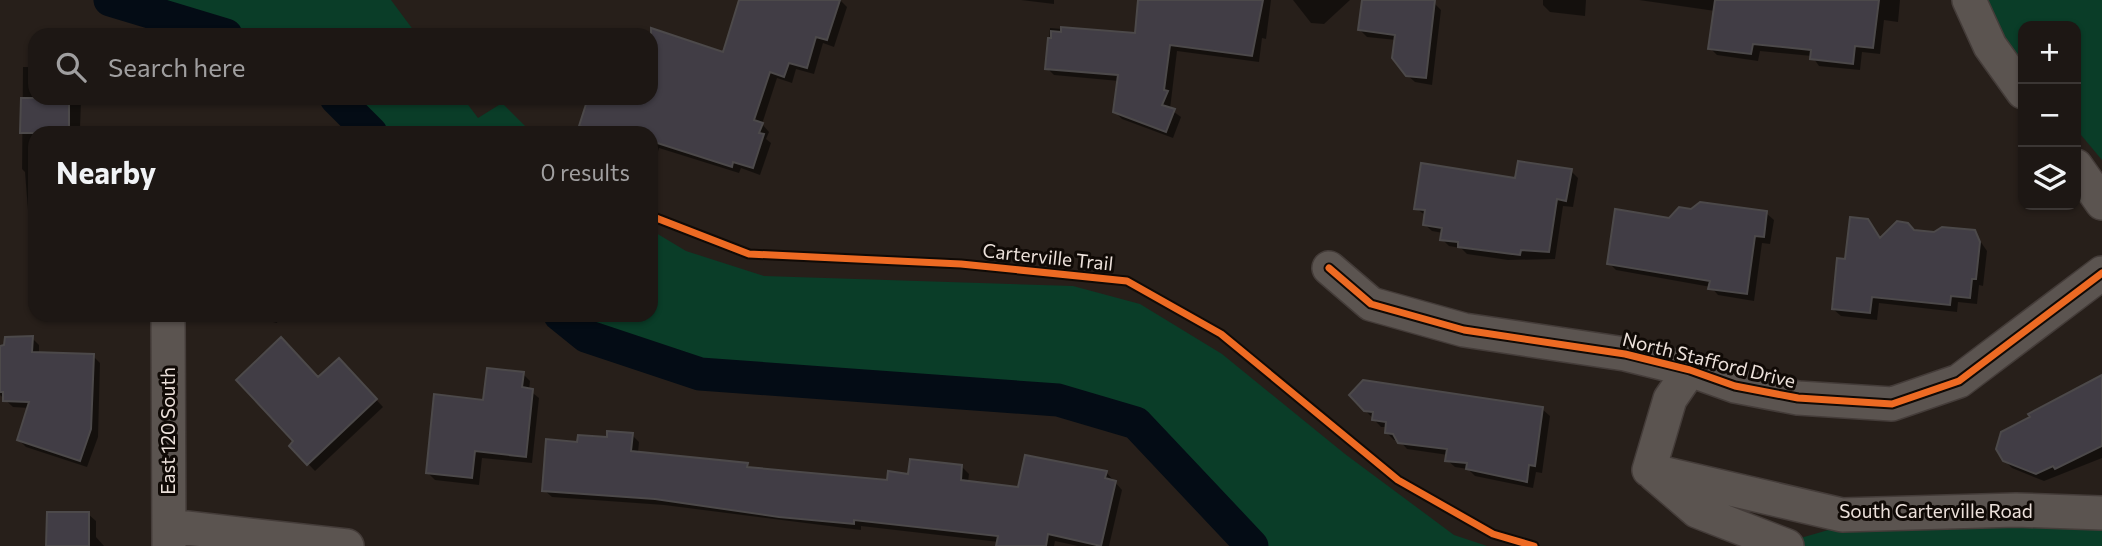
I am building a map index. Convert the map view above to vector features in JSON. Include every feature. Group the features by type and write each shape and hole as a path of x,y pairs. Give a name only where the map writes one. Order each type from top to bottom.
{"street":[{"path":"1969,0 1990,46 2018,85"},
{"path":"2081,173 2102,203"},
{"name":"North Stafford Drive","path":"1329,268 1371,304 1464,330 1625,354 1690,370 1735,386 1798,398 1892,404 1959,381 2102,273"},
{"name":"East 120 South","path":"168,322 169,536"},
{"path":"1690,370 1670,399 1649,470 1697,511 1787,546"},
{"name":"South Carterville Road","path":"1649,470 1842,515 2016,510 2102,513"},
{"path":"169,536 347,546"}],"green space":[{"path":"115,0 391,0 412,28 222,28"},
{"path":"1980,0 2102,0 2102,160 2081,135 2081,21 2018,21 2018,61"},
{"path":"355,105 468,105 478,118 499,105 504,105 525,126 374,126"},
{"path":"658,234 686,251 764,276 1073,286 1140,304 1222,354 1345,454 1454,535 1487,546 1265,546 1162,437 1095,401 704,365 599,331 586,322 658,322"},
{"path":"1863,520 2102,524 2102,546 1773,546"}],"building":[{"path":"739,0 840,0 827,40 816,37 807,68 789,63 784,77 770,72 754,120 763,123 759,133 764,134 753,168 733,162 732,167 658,143 658,126 579,126 586,105 658,105 658,30 723,52"},
{"path":"1138,0 1263,0 1252,56 1170,45 1164,90 1168,91 1162,105 1175,109 1166,132 1113,112 1118,75 1045,69 1051,31 1061,32 1061,27 1135,33"},
{"path":"1362,0 1435,0 1426,78 1406,76 1392,58 1395,35 1358,30"},
{"path":"1715,0 1879,0 1873,48 1855,46 1853,64 1810,59 1811,50 1753,44 1751,54 1708,49"},
{"path":"21,98 28,98 28,105 69,105 69,126 28,126 28,133 20,133"},
{"path":"1518,161 1572,169 1566,201 1557,199 1549,252 1521,250 1520,255 1458,247 1458,242 1440,240 1442,228 1423,225 1425,210 1414,209 1421,163 1515,178"},
{"path":"1700,202 1767,211 1764,237 1755,236 1747,294 1708,289 1710,281 1607,264 1615,209 1669,218 1679,207 1691,209"},
{"path":"1850,217 1868,219 1880,238 1897,221 1908,223 1914,230 1934,232 1942,227 1975,230 1980,242 1976,279 1972,279 1970,298 1951,296 1950,305 1872,297 1870,313 1832,309 1837,258 1845,259"},
{"path":"33,336 32,352 94,354 91,429 80,461 17,440 29,402 3,401 3,392 0,392 0,346 4,345 5,337"},
{"path":"281,337 318,377 339,358 377,399 307,465 289,446 293,441 236,380"},
{"path":"487,368 524,372 522,387 533,389 526,457 475,451 472,478 426,473 434,394 483,400"},
{"path":"2102,375 2102,446 2055,469 2053,466 2036,474 2003,461 1996,449 2001,432 2030,417 2028,414"},
{"path":"1363,380 1543,407 1535,466 1529,465 1527,482 1466,469 1467,463 1445,461 1447,449 1398,443 1393,434 1385,433 1386,422 1372,420 1373,412 1364,411 1349,395"},
{"path":"607,431 633,433 631,451 748,463 747,467 887,480 888,471 908,474 910,459 962,465 961,480 1018,487 1025,455 1107,471 1105,478 1116,481 1101,546 1048,534 1046,546 996,546 998,536 854,520 854,524 779,517 655,499 542,491 546,439 577,442 578,435 607,437"},
{"path":"47,512 89,512 89,546 46,546"}],"waterway":[{"path":"110,0 203,28"},
{"path":"343,105 364,126"},
{"path":"569,322 586,336 700,374 1058,400 1136,423 1252,546"}],"cycle path":[{"name":"Carterville Trail","path":"658,219 749,254 961,264 1127,281 1221,334 1398,480 1493,534 1534,546"},
{"path":"1329,268 1371,304 1464,330 1625,354 1690,370 1735,386 1798,398 1892,404 1959,381 2102,273"}]}
